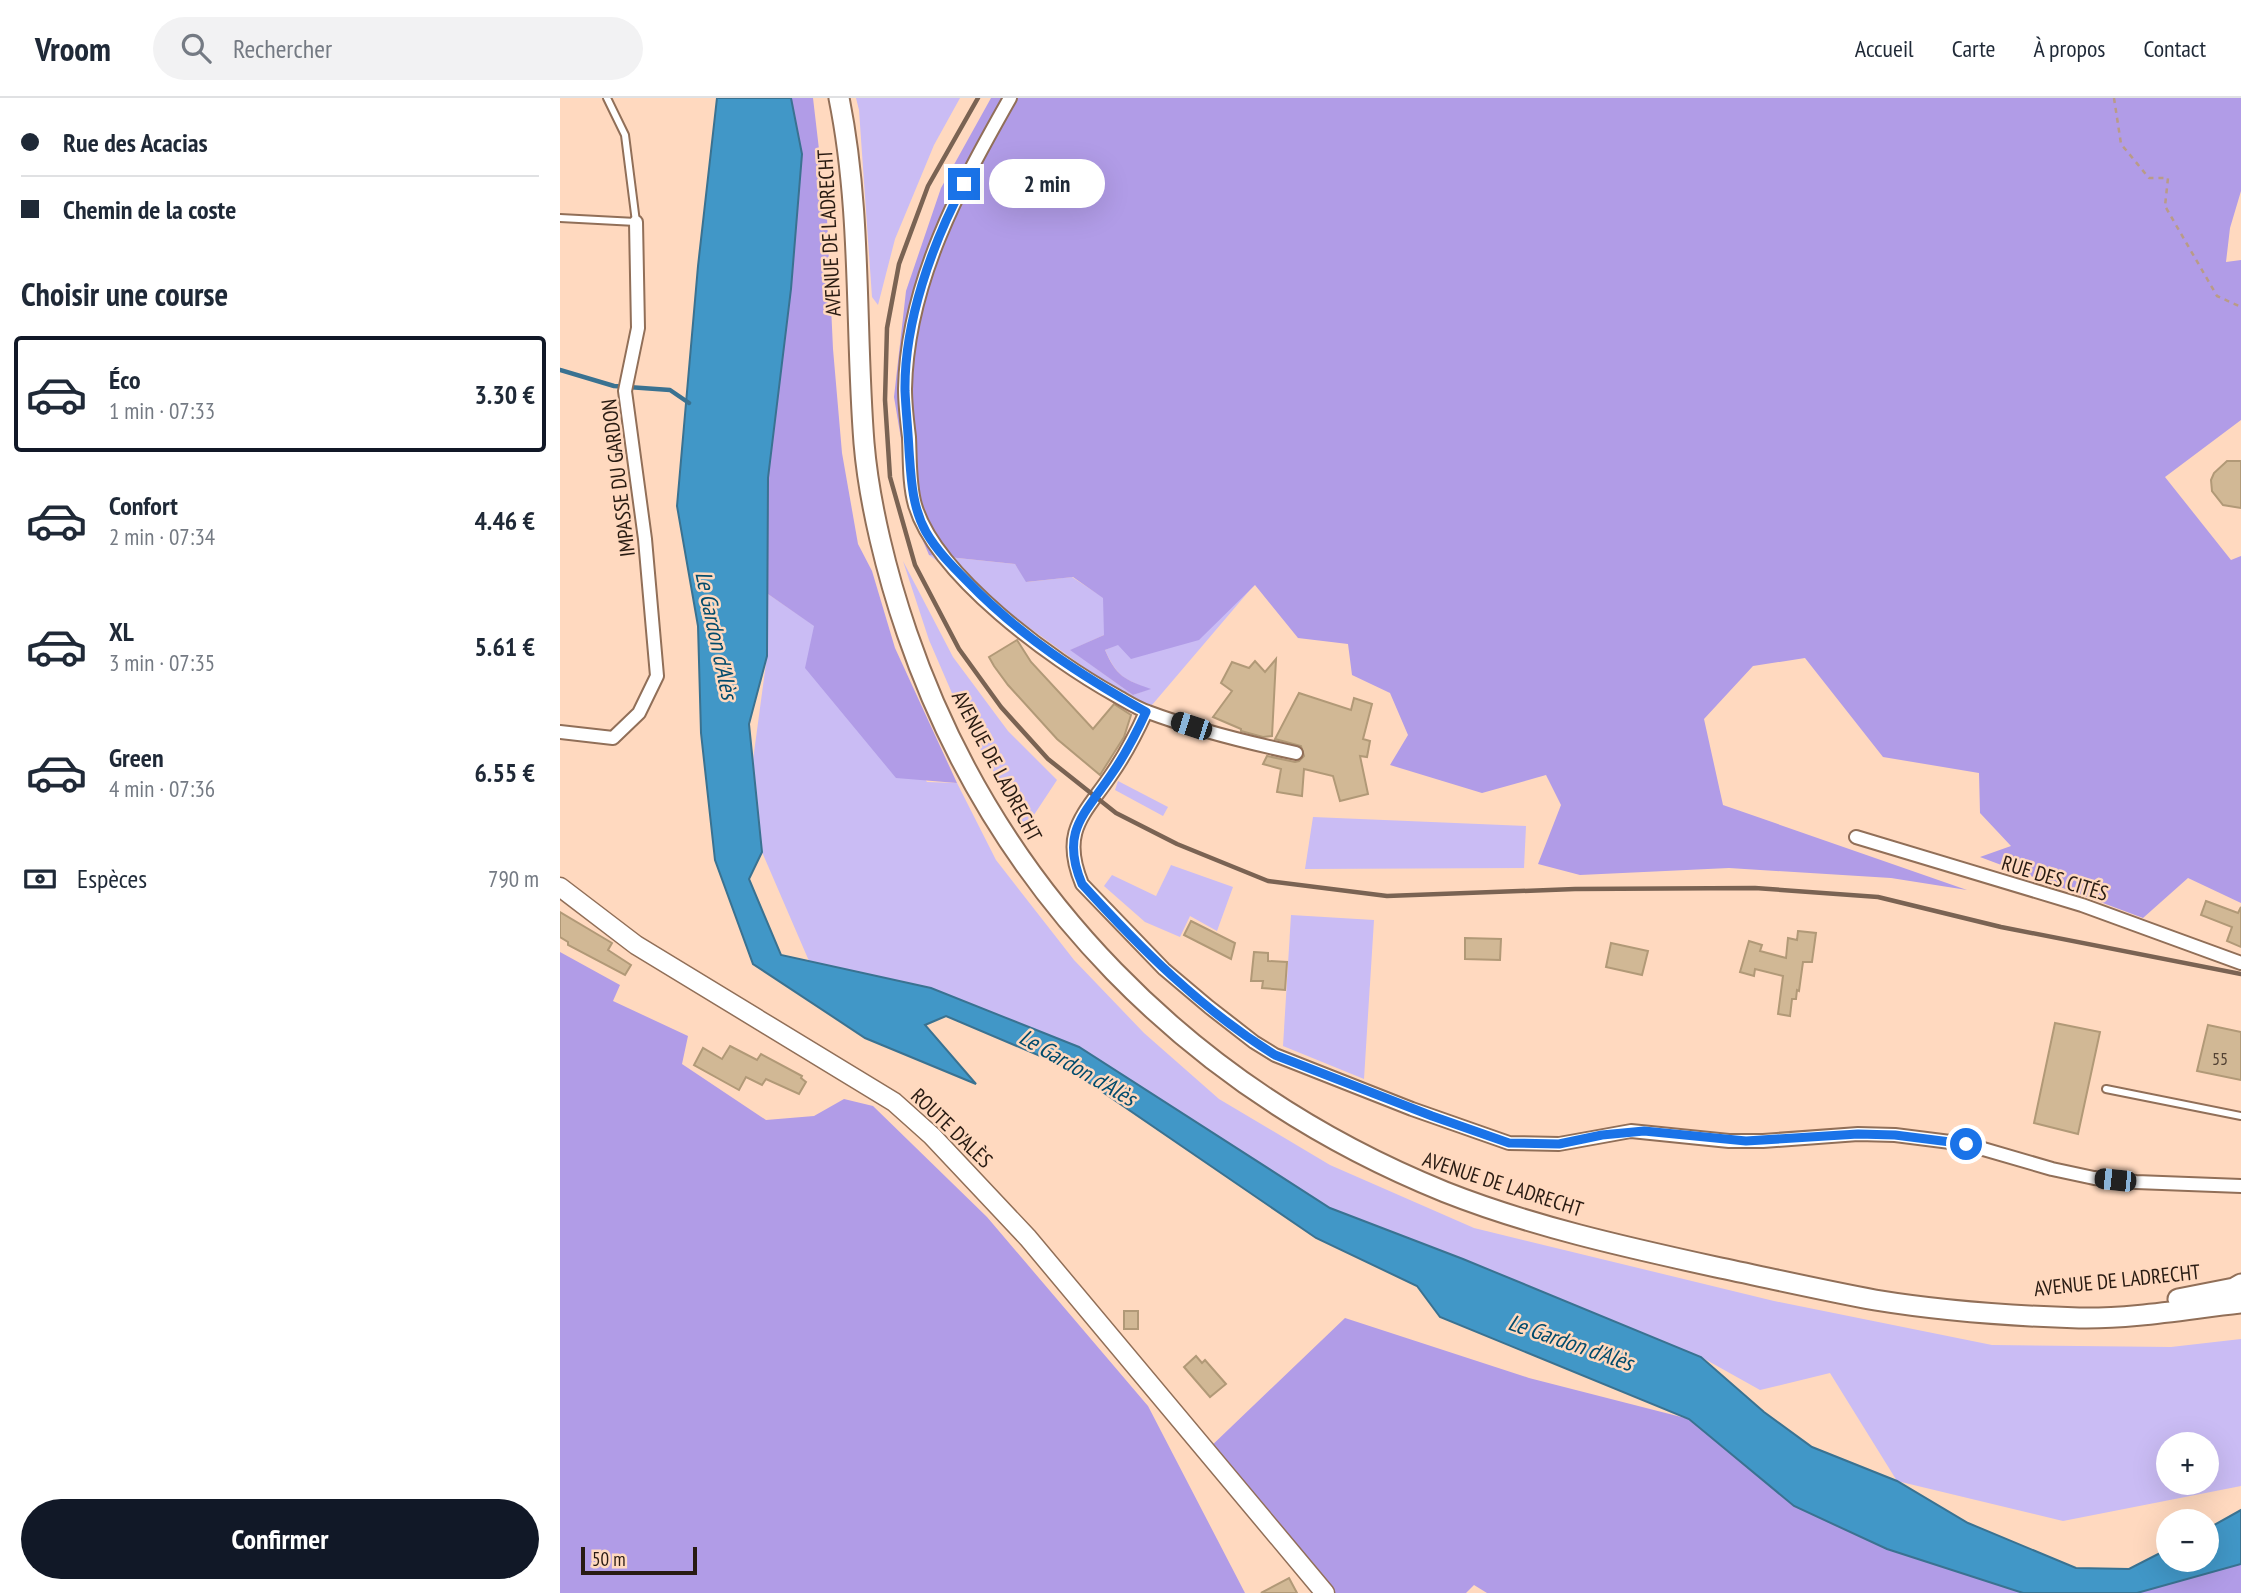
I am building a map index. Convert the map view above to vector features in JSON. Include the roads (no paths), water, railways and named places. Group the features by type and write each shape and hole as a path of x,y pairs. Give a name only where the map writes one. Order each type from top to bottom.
{"main road":[{"name":"AVENUE DE LADRECHT","path":"839,98 850,174 864,449 881,541 907,632 944,725 998,826 1052,904 1117,974 1165,1020 1206,1055 1285,1112 1354,1151 1451,1194 1554,1227 1720,1268 1879,1300 1996,1313 2084,1318 2150,1315 2241,1303"},
{"name":"ROUTE D'ALÈS","path":"560,887 636,945 894,1102 932,1136 1028,1238 1325,1593"},
{"name":"AVENUE DE LADRECHT","path":"1996,1313 2088,1310 2146,1304 2241,1284"}],"street":[{"path":"1010,98 952,205 924,275 909,345 905,390 914,504 926,531 941,554 1016,628 1091,681 1146,712 1214,735 1296,753"},
{"name":"IMPASSE DU GARDON","path":"560,732 612,738 639,713 657,676 645,539 625,391 638,328 636,222"},
{"path":"1146,712 1124,756 1084,809 1078,822 1073,847 1074,867 1082,884 1164,969 1254,1042 1275,1055 1481,1135 1509,1143 1559,1144 1631,1131 1763,1141 1858,1134 1895,1135 1966,1144 2094,1178 2241,1186"},
{"name":"RUE DES CITÉS","path":"1856,837 2082,905 2241,963"}],"lane":[{"path":"560,218 636,222 625,135 607,98"},
{"path":"2106,1089 2241,1116"}],"water":[{"name":"Le Gardon d'Alès","path":"717,98 791,98 802,154 791,289 768,478 767,656 749,724 762,852 749,879 781,955 931,988 1079,1047 1330,1208 1463,1259 1701,1357 1764,1412 1812,1447 1897,1481 1968,1523 2076,1568 2129,1569 2156,1555 2156,1572 2212,1572 2137,1593 2023,1593 1887,1549 1794,1506 1689,1419 1440,1317 1417,1286 1316,1238 1066,1067 946,1016 925,1025 976,1084 865,1038 753,964 715,860 701,733 698,626 677,506 698,266"},
{"path":"2241,1510 2241,1564 2219,1570 2219,1522"}],"waterway":[{"path":"560,370 614,386 670,390 689,403"}],"railway":[{"path":"978,98 928,186 899,264 887,328 885,400 890,477 915,565 959,649 1001,707 1048,759 1116,813 1177,844 1268,881 1387,896 1575,889 1755,888 1878,897 2001,927 2241,974"}]}
